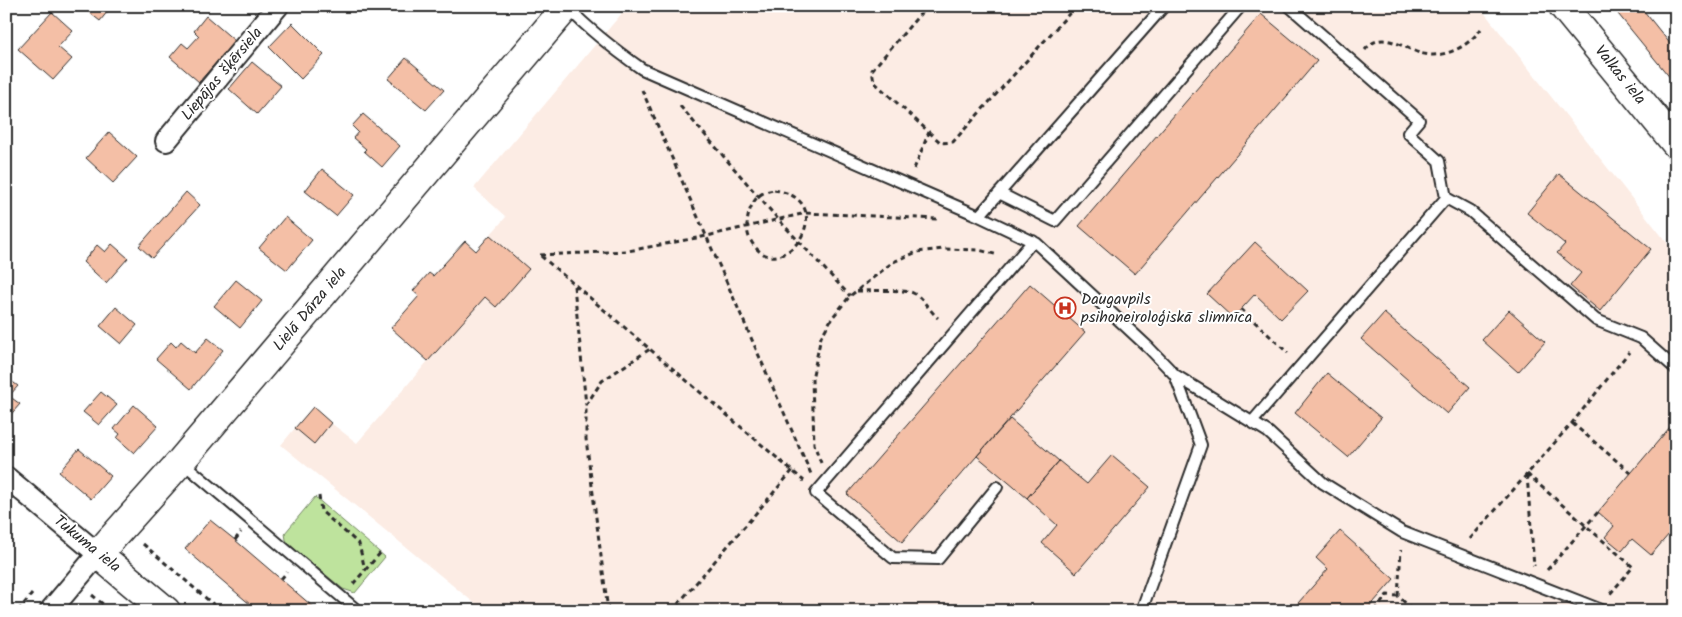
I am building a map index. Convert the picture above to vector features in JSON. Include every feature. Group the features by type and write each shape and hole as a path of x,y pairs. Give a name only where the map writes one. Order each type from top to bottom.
{"street":[{"name":"Liepājas šķērsiela","path":"166,141 278,6"},
{"name":"Lielā Dārza iela","path":"50,611 181,461 567,6"},
{"name":"Valkas iela","path":"1563,6 1676,144"},
{"name":"Tukuma iela","path":"6,477 166,611"}],"lane":[{"path":"567,6 585,26 642,69 1033,241 1149,348 1175,375 1268,432 1323,483 1402,532 1601,610"},
{"path":"979,216 1164,6"},
{"path":"1000,193 1055,221 1241,6"},
{"path":"1289,6 1419,120 1408,133 1439,161 1446,198 1470,212 1596,320 1641,338 1676,369"},
{"path":"1252,422 1446,198"},
{"path":"997,487 938,559 894,558 817,492 1033,241"},
{"path":"1150,611 1143,606 1201,445 1175,375"},
{"path":"181,461 358,611"}],"path":[{"path":"926,6 872,70 874,82 941,143 953,142 1076,6"},
{"path":"1355,62 1371,42 1379,40 1390,41 1422,54 1435,55 1450,53 1465,45 1475,38 1482,29"},
{"path":"642,90 817,492"},
{"path":"680,106 799,243 850,296"},
{"path":"914,169 929,132"},
{"path":"774,190 785,192 795,197 806,213 805,232 799,243 782,255 764,254 755,248 748,238 750,208 758,196 764,193 774,190"},
{"path":"817,492 540,255 628,251 707,236 777,218 806,213 939,219"},
{"path":"827,480 814,444 812,379 821,337 832,318 856,290 893,262 917,252 944,249 979,250 993,253 1002,258"},
{"path":"574,285 586,405 586,439 608,611"},
{"path":"856,290 912,292 923,300 931,312 938,318"},
{"path":"1241,309 1301,366"},
{"path":"1457,554 1572,423 1641,338"},
{"path":"586,405 602,381 650,349"},
{"path":"1572,423 1631,473"},
{"path":"672,611 793,470"},
{"path":"1527,474 1633,567 1601,610"},
{"path":"1527,474 1535,584"},
{"path":"319,496 321,511 360,544 365,570"},
{"path":"1535,584 1598,512"},
{"path":"1398,596 1402,532"},
{"path":"142,543 222,611"},
{"path":"341,598 382,551"},
{"path":"86,591 111,611"},
{"path":"1375,611 1387,595 1398,596 1414,611"},
{"path":"102,611 106,606"}],"shaded area":[{"name":"Daugavpils psihoneiroloģiskā slimnīca","path":"628,6 1479,6 1676,254 1676,611 484,611 281,445 295,428 331,423 357,443 428,361 490,235 506,217 474,188"}],"green space":[{"path":"315,497 385,557 355,593 343,589 286,540 285,533"}],"building":[{"path":"81,6 112,6 100,21"},
{"path":"1617,6 1640,6 1676,51 1676,85 1614,9"},
{"path":"52,12 73,31 58,47 72,59 53,80 18,49"},
{"path":"1261,14 1317,61 1135,274 1079,226"},
{"path":"206,16 235,41 199,82 170,57 182,43 188,48 199,36 194,31"},
{"path":"292,23 324,55 301,79 269,47"},
{"path":"406,58 444,90 426,110 388,79"},
{"path":"252,62 281,86 257,114 229,89"},
{"path":"363,114 400,146 382,167 353,138 358,132 352,126"},
{"path":"109,132 137,157 113,183 86,158"},
{"path":"322,169 354,195 336,216 305,191"},
{"path":"1559,174 1651,249 1600,311 1570,286 1581,273 1557,253 1565,244 1527,213"},
{"path":"186,192 200,205 152,258 139,246"},
{"path":"285,217 312,240 287,270 259,248"},
{"path":"490,235 529,269 496,307 485,297 428,361 391,328 419,296 413,291 429,273 433,276 465,241 476,251"},
{"path":"1255,242 1308,291 1281,319 1255,294 1233,318 1207,294"},
{"path":"112,244 128,258 106,283 83,262 97,245 105,252"},
{"path":"236,280 262,301 240,328 214,306"},
{"path":"1030,284 1085,332 902,542 847,494"},
{"path":"116,307 137,325 121,344 100,326"},
{"path":"1509,310 1545,342 1518,372 1482,340"},
{"path":"1384,313 1470,387 1447,414 1361,339"},
{"path":"208,338 223,350 191,389 156,359 171,342 176,347 181,341 195,353"},
{"path":"1327,373 1381,418 1348,457 1295,413"},
{"path":"6,377 18,386 9,396 20,404 6,420"},
{"path":"101,392 117,405 99,425 83,412"},
{"path":"134,405 158,426 134,453 117,438 120,434 114,429"},
{"path":"313,407 331,423 314,444 295,428"},
{"path":"1010,419 1059,461 1027,498 977,456"},
{"path":"1676,420 1676,526 1651,555 1632,539 1622,551 1605,537 1614,526 1598,512"},
{"path":"79,449 111,476 91,499 59,472"},
{"path":"1112,455 1150,487 1076,573 1042,543 1057,525 1027,498 1059,461 1087,484"},
{"path":"210,520 318,611 258,611 185,549"},
{"path":"1340,531 1394,579 1366,611 1291,611 1328,569 1316,558"}],"place":[{"name":"Daugavpils psihoneiroloģiskā slimnīca","path":"1065,308"}]}
